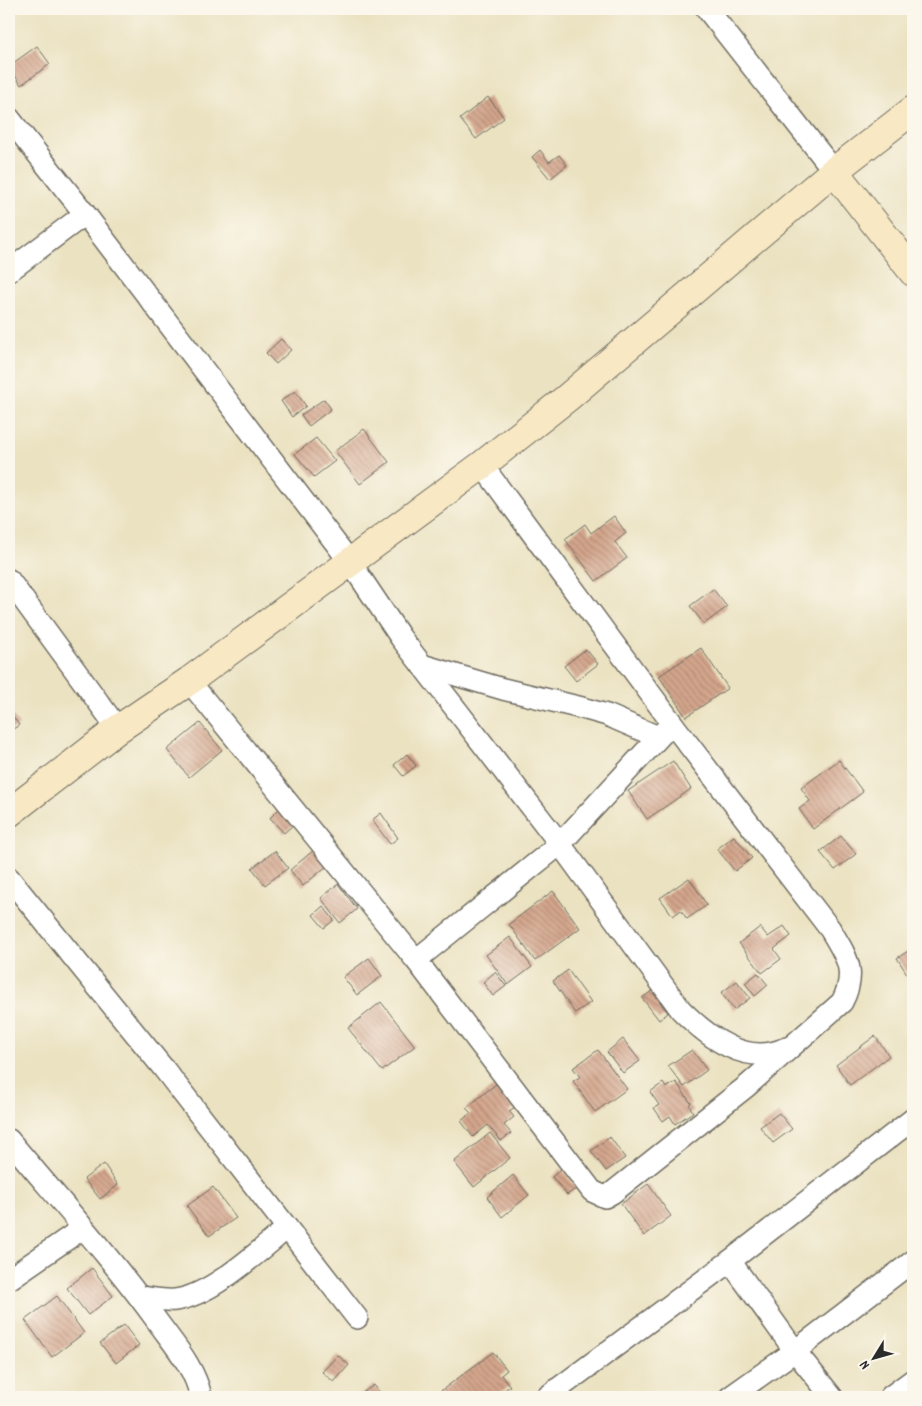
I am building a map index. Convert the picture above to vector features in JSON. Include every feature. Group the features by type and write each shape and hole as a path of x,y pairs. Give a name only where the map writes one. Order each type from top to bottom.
{"main road":[{"path":"9,812 118,729 189,681 482,465 574,392 834,171 913,110"},
{"path":"834,171 913,272"}],"street":[{"path":"707,9 834,171"},
{"path":"9,118 85,214 350,562 401,638 560,844 681,1010 699,1028 728,1046 748,1054 762,1055 775,1053 796,1043"},
{"path":"9,271 85,214"},
{"path":"189,681 416,960 592,1191 605,1197 612,1193 740,1092 842,1002 848,990 850,979 848,959 830,929 665,730 482,465"},
{"path":"9,580 118,729"},
{"path":"422,665 503,689 665,730"},
{"path":"416,960 560,844 665,730"},
{"path":"9,878 164,1069 357,1318"},
{"path":"547,1397 730,1261 913,1119"},
{"path":"9,1140 140,1297 186,1360 201,1397"},
{"path":"9,1279 83,1228"},
{"path":"140,1297 174,1300 190,1296 220,1282 287,1228"},
{"path":"730,1261 795,1351 832,1397"},
{"path":"730,1397 795,1351 913,1261"},
{"path":"890,1397 913,1380"}],"building":[{"path":"37,46 50,64 21,85 9,66"},
{"path":"488,97 504,118 476,139 460,119"},
{"path":"540,150 549,162 559,155 567,165 550,179 532,157"},
{"path":"281,339 291,350 276,364 266,353"},
{"path":"295,391 306,406 292,417 281,401"},
{"path":"324,399 331,409 309,426 301,415"},
{"path":"364,429 389,462 360,484 335,451"},
{"path":"316,438 335,461 314,477 295,454"},
{"path":"614,516 626,533 615,542 627,558 596,581 565,539 585,524 591,533"},
{"path":"713,589 727,607 704,624 690,606"},
{"path":"701,648 728,688 686,717 659,676"},
{"path":"586,649 598,664 576,681 564,666"},
{"path":"9,711 19,725 9,732"},
{"path":"200,723 222,750 189,777 167,750"},
{"path":"407,754 416,766 403,776 394,765"},
{"path":"839,760 863,792 813,829 799,809 810,801 801,788"},
{"path":"673,761 691,789 647,819 628,791"},
{"path":"279,809 293,825 284,833 270,818"},
{"path":"381,813 398,838 390,844 372,820"},
{"path":"734,836 752,858 735,871 717,849"},
{"path":"841,836 856,854 835,870 820,852"},
{"path":"315,849 328,865 303,886 290,870"},
{"path":"275,851 288,868 265,885 252,868"},
{"path":"689,878 707,905 687,919 681,910 673,916 660,898"},
{"path":"338,884 357,909 340,923 321,898"},
{"path":"553,891 580,928 535,961 509,924"},
{"path":"323,906 334,920 324,928 313,915"},
{"path":"784,926 791,936 774,949 781,959 762,973 739,943 760,927 768,937"},
{"path":"510,937 532,967 508,985 486,955"},
{"path":"913,948 913,974 909,977 897,958"},
{"path":"369,958 382,976 357,995 343,977"},
{"path":"568,970 591,1002 575,1013 553,981"},
{"path":"495,972 506,986 493,996 483,982"},
{"path":"758,973 768,985 755,996 745,983"},
{"path":"737,981 750,998 734,1010 721,993"},
{"path":"652,991 668,1013 659,1020 642,998"},
{"path":"381,1002 415,1046 382,1071 348,1028"},
{"path":"875,1036 889,1056 850,1085 836,1065"},
{"path":"623,1039 640,1061 623,1073 607,1052"},
{"path":"598,1050 627,1089 595,1112 573,1081 580,1077 573,1068"},
{"path":"692,1050 707,1070 684,1087 668,1066"},
{"path":"676,1082 691,1103 689,1105 693,1112 675,1124 670,1116 663,1121 654,1108 659,1105 650,1092 663,1083 666,1088"},
{"path":"496,1084 515,1107 509,1111 514,1117 504,1125 511,1133 501,1141 488,1125 473,1137 461,1121 471,1113 466,1108"},
{"path":"779,1113 792,1129 773,1143 760,1127"},
{"path":"490,1133 510,1158 474,1187 454,1162"},
{"path":"610,1137 625,1158 606,1171 591,1151"},
{"path":"104,1164 118,1185 100,1199 84,1179"},
{"path":"561,1169 577,1188 567,1195 552,1177"},
{"path":"513,1175 529,1195 502,1217 487,1197"},
{"path":"648,1184 671,1216 644,1236 621,1204"},
{"path":"213,1187 236,1218 209,1236 187,1206"},
{"path":"92,1268 113,1296 88,1315 67,1288"},
{"path":"57,1296 84,1333 52,1357 25,1320"},
{"path":"124,1325 139,1345 116,1363 100,1343"},
{"path":"493,1352 507,1370 501,1375 510,1386 495,1397 442,1397 438,1393"},
{"path":"338,1355 349,1365 334,1382 322,1372"},
{"path":"374,1385 383,1397 356,1397"}]}
